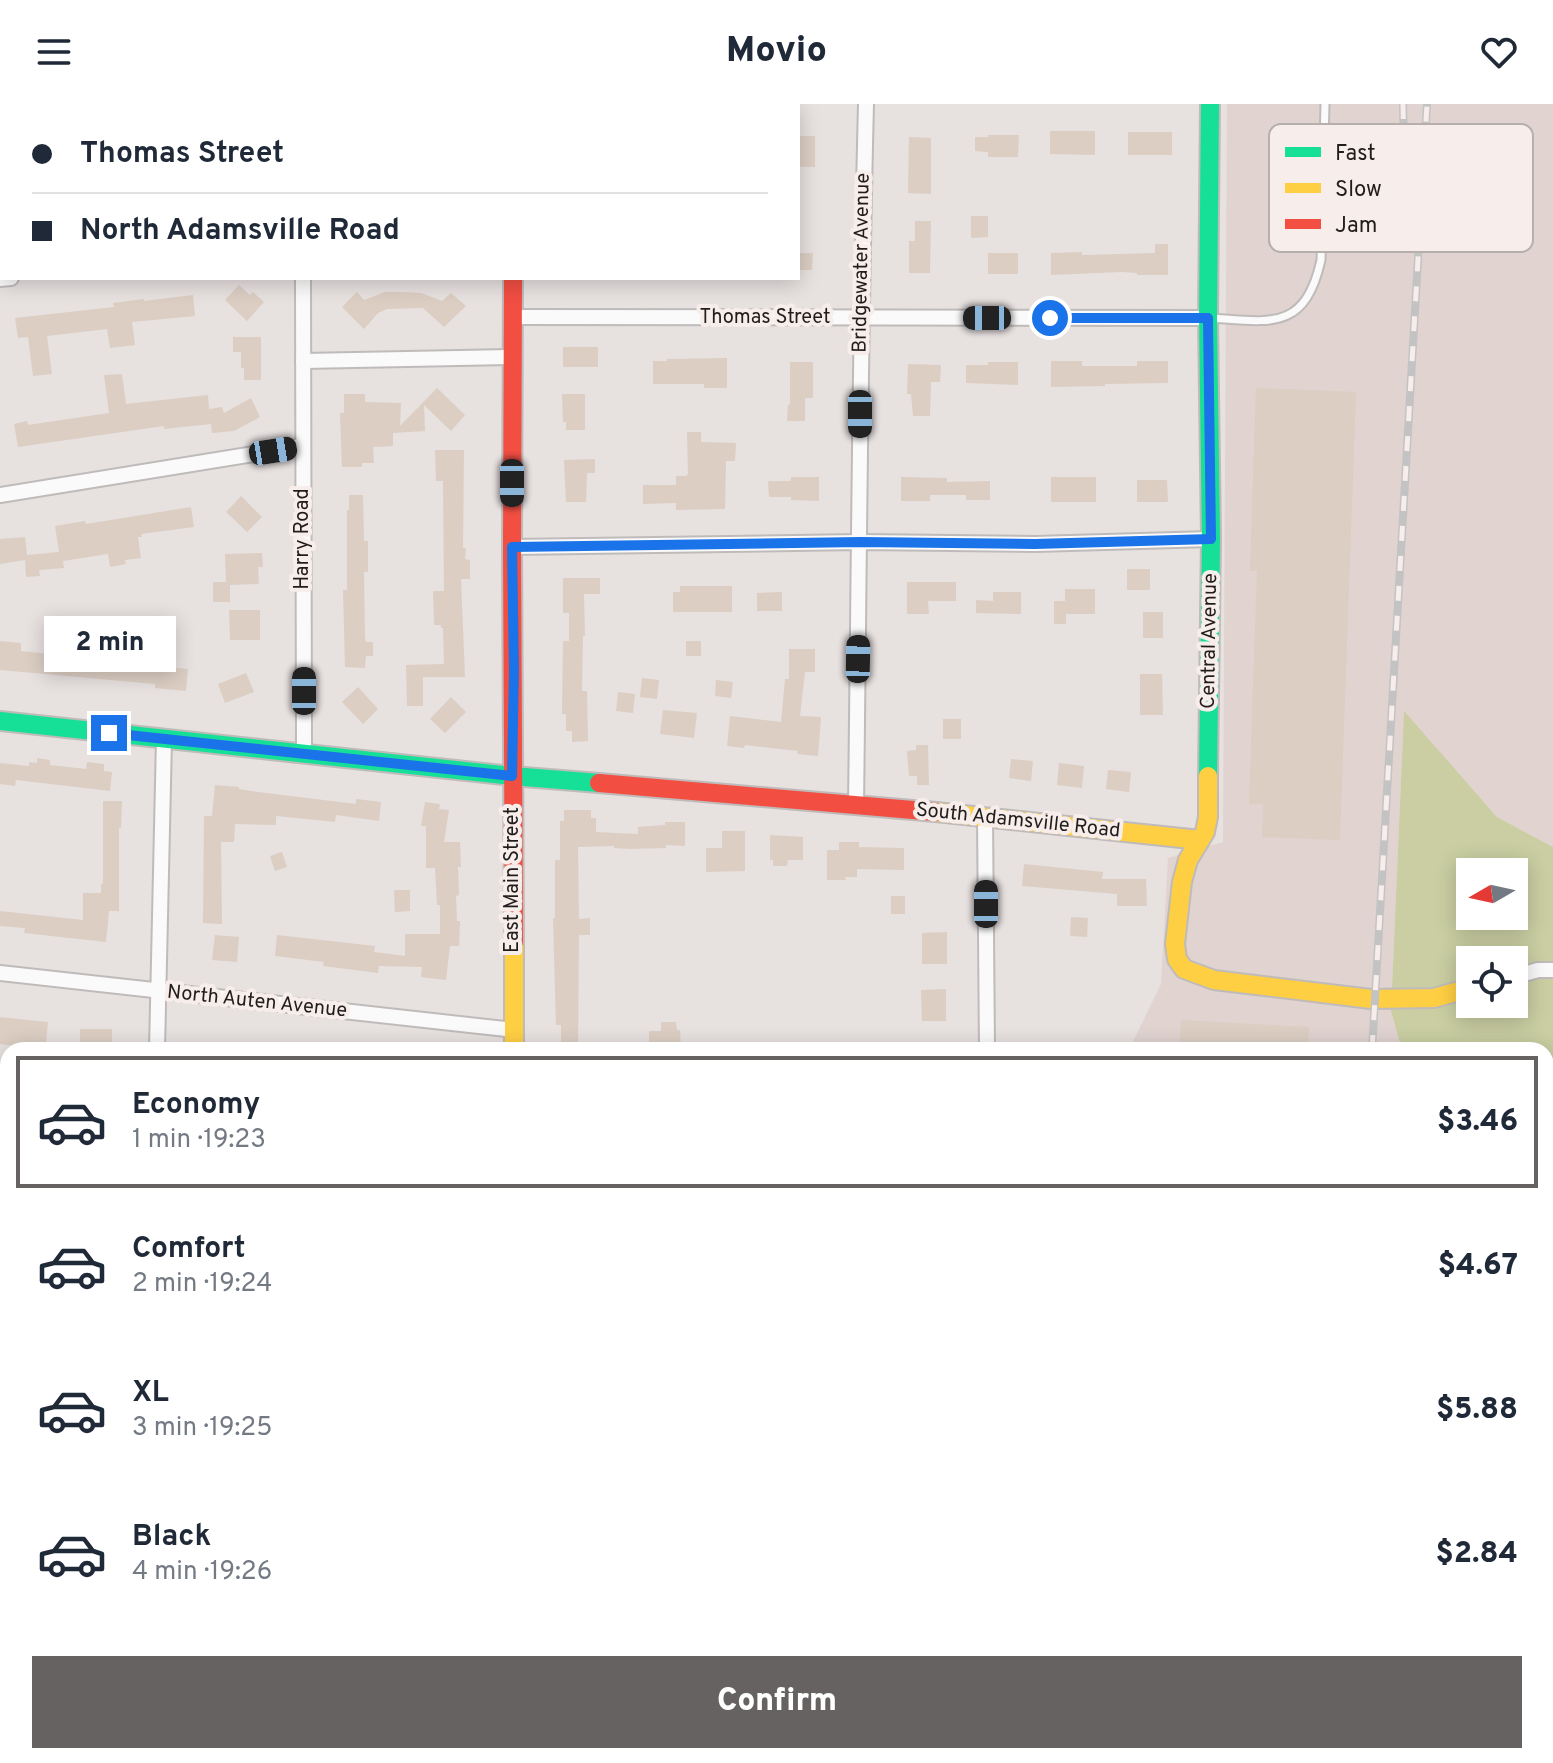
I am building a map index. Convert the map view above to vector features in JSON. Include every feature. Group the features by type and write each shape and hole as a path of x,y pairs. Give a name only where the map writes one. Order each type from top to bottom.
{"street":[{"name":"Bridgewater Avenue","path":"856,806 860,319 866,104"},
{"name":"Central Avenue","path":"1200,840 1208,817 1210,104"},
{"name":"Harry Road","path":"303,280 304,752"},
{"name":"East Main Street","path":"513,280 514,1042"},
{"name":"Thomas Street","path":"514,317 1208,318"},
{"path":"303,361 513,357"},
{"path":"0,495 303,446"},
{"path":"512,547 860,542 1035,544 1211,539"},
{"name":"South Adamsville Road","path":"0,721 512,776 985,816 1200,840"},
{"path":"157,1042 164,739"},
{"path":"985,816 987,1042"},
{"path":"1200,840 1188,860 1182,882 1175,944 1177,959 1184,969 1214,980 1371,999 1434,998 1456,992"},
{"path":"1528,973 1553,970"},
{"name":"North Auten Avenue","path":"0,973 514,1030"}],"lane":[{"path":"1324,124 1325,104"},
{"path":"1208,318 1260,321 1293,313 1307,300 1316,282 1321,252"}],"shaded area":[{"path":"1227,104 1553,104 1553,847 1497,817 1404,712 1391,1011 1400,1042 1133,1042 1161,984 1168,858 1223,842"}],"green space":[{"path":"1404,711 1497,817 1553,847 1553,1042 1400,1042 1391,1011"}],"building":[{"path":"1050,131 1095,131 1095,155 1050,154"},
{"path":"1128,132 1172,132 1172,155 1128,155"},
{"path":"1019,135 1018,157 988,157 988,152 975,151 975,137"},
{"path":"800,136 815,136 815,167 800,167"},
{"path":"909,137 931,138 931,194 908,193"},
{"path":"971,216 988,216 988,237 971,238"},
{"path":"915,221 931,221 930,273 909,273 909,241 915,241"},
{"path":"1155,244 1168,244 1168,275 1122,272 1051,275 1051,253 1155,253"},
{"path":"800,253 813,253 812,270 800,270"},
{"path":"988,253 1018,253 1018,274 988,274"},
{"path":"239,285 264,302 247,321 225,300"},
{"path":"357,292 364,300 385,292 401,292 421,293 442,301 451,293 466,306 444,327 423,308 387,309 378,313 364,329 342,307"},
{"path":"193,295 195,316 132,322 135,345 110,348 107,329 47,336 52,374 33,376 28,337 18,338 15,318"},
{"path":"233,337 261,337 261,380 244,380 241,352 233,352"},
{"path":"563,347 598,347 598,367 563,367"},
{"path":"727,358 727,388 704,388 704,384 653,384 653,361"},
{"path":"1051,361 1082,361 1082,366 1137,366 1137,361 1168,361 1168,383 1051,387"},
{"path":"790,362 813,362 813,398 805,398 805,421 787,421"},
{"path":"988,362 1018,362 1018,385 966,383 966,365 988,365"},
{"path":"908,364 941,365 940,382 931,382 930,416 913,416 911,394 907,394"},
{"path":"122,374 126,404 208,395 209,409 222,407 224,413 251,398 260,417 234,431 212,433 211,424 164,429 164,426 18,447 14,424 27,421 28,425 109,413 104,375"},
{"path":"437,388 465,415 451,431 424,405 425,431 393,433 393,446 373,447 374,463 362,463 362,467 342,467 340,413 344,413 344,394 365,394 365,402 401,403 400,426"},
{"path":"1256,388 1356,392 1340,840 1262,837 1263,804 1249,804 1257,571 1250,571"},
{"path":"562,394 585,394 585,430 566,430"},
{"path":"687,432 701,432 701,442 736,443 735,461 726,461 725,509 676,510 676,503 643,504 643,485 676,485 676,476 688,474"},
{"path":"435,450 464,450 463,548 466,548 465,559 470,560 470,579 461,579 465,677 423,677 423,706 407,706 406,665 444,664 443,628 434,625 433,591 444,591 443,481 436,481"},
{"path":"595,459 595,473 587,473 586,502 566,502 564,460"},
{"path":"791,477 819,477 819,501 769,497 768,481 791,481"},
{"path":"901,477 947,478 947,482 990,481 990,500 966,500 966,495 930,495 930,501 901,501"},
{"path":"1051,477 1096,477 1096,502 1051,502"},
{"path":"1137,480 1167,480 1168,502 1137,502"},
{"path":"349,495 363,495 364,541 368,541 368,572 364,572 365,637 366,642 373,642 373,656 366,656 365,668 345,667 343,590 347,590"},
{"path":"241,496 262,517 247,532 226,512"},
{"path":"191,507 194,527 141,534 142,537 138,537 141,558 125,560 126,564 110,567 108,554 63,561 64,568 39,570 40,576 26,577 25,560 0,564 0,539 25,537 27,555 59,552 55,526"},
{"path":"262,553 263,567 258,567 259,584 230,585 230,602 213,602 213,582 226,582 225,554"},
{"path":"1127,569 1150,569 1150,590 1127,590"},
{"path":"563,578 600,578 600,594 584,594 582,691 587,691 588,741 572,742 572,731 566,731 566,714 562,714 563,641 569,641 569,613 563,613"},
{"path":"907,582 956,582 956,601 928,601 929,614 907,614"},
{"path":"680,586 732,586 732,612 673,612 673,592 680,592"},
{"path":"1065,589 1095,589 1095,614 1066,614 1066,624 1054,624 1054,601 1065,601"},
{"path":"782,592 782,611 757,611 757,593"},
{"path":"993,592 1021,592 1021,614 976,613 976,600 993,601"},
{"path":"229,610 260,610 260,640 230,640"},
{"path":"1143,612 1163,612 1163,638 1143,638"},
{"path":"97,630 113,632 111,645 139,648 137,664 188,669 186,691 155,688 155,684 0,670 0,641 21,643 21,651 50,654 50,646 94,650"},
{"path":"686,641 701,641 701,656 686,656"},
{"path":"789,649 815,649 815,672 805,672 800,716 821,717 818,756 745,745 744,748 727,746 730,716 781,722 785,679 789,679"},
{"path":"246,673 254,692 225,703 218,684"},
{"path":"1140,674 1162,674 1163,715 1140,715"},
{"path":"642,678 659,680 657,699 640,697"},
{"path":"716,680 733,682 731,698 715,696"},
{"path":"358,687 378,709 363,724 342,702"},
{"path":"618,692 635,694 633,713 616,711"},
{"path":"451,697 466,712 445,733 430,719"},
{"path":"663,710 697,713 694,738 660,734"},
{"path":"943,719 961,719 961,739 943,739"},
{"path":"916,745 928,745 929,785 917,785 917,776 909,776 907,751 916,750"},
{"path":"37,758 50,760 50,765 86,769 87,762 104,764 104,771 112,772 110,791 16,780 15,786 0,784 0,763 29,766 29,762 37,763"},
{"path":"1011,759 1033,761 1031,781 1009,778"},
{"path":"1059,763 1084,766 1082,788 1057,785"},
{"path":"1108,770 1131,772 1129,792 1106,789"},
{"path":"215,785 356,804 356,799 381,802 379,821 336,815 335,822 276,816 276,825 235,824 234,842 221,842 222,924 203,923 204,816 212,816"},
{"path":"103,801 122,801 119,911 109,911 106,942 24,933 25,928 0,926 0,911 83,920 83,893 101,893 103,884"},
{"path":"425,802 440,804 439,809 449,810 444,842 460,842 459,895 456,896 457,921 460,921 459,946 450,946 446,980 421,977 422,967 379,966 378,973 275,956 277,935 375,946 374,952 405,956 405,934 440,934 435,868 426,868 426,826 421,826"},
{"path":"564,810 591,810 591,818 596,818 596,832 638,834 638,827 685,822 685,846 630,849 578,847 579,919 590,918 590,935 579,935 578,1042 561,1042 561,1025 556,1025 555,860 560,860 560,821 564,821"},
{"path":"722,831 745,831 745,871 706,872 706,848 722,848"},
{"path":"770,835 803,837 803,860 788,860 787,866 773,866 773,860 770,860"},
{"path":"839,842 859,842 859,847 904,848 904,870 857,869 857,877 827,880 827,850 839,850"},
{"path":"282,852 287,867 275,871 270,856"},
{"path":"1024,864 1103,872 1102,879 1146,879 1147,906 1117,906 1117,894 1022,886"},
{"path":"394,890 410,890 410,911 395,912"},
{"path":"891,896 905,896 905,914 891,914"},
{"path":"1071,917 1088,918 1087,937 1070,936"},
{"path":"947,932 947,964 922,964 922,933"},
{"path":"215,935 239,937 237,962 212,960"},
{"path":"946,989 946,1021 922,1021 921,990"},
{"path":"0,1017 48,1022 46,1042 0,1042"},
{"path":"1181,1020 1309,1027 1308,1042 1180,1042"},
{"path":"661,1022 676,1022 681,1042 649,1042 649,1031 661,1031"},
{"path":"80,1029 112,1029 112,1042 80,1042"}],"railway":[{"path":"1403,104 1403,124"},
{"path":"1426,124 1427,104"},
{"path":"1372,1042 1418,252"}],"traffic: fast":[{"path":"1208,776 1210,104"},
{"path":"0,721 599,783"}],"traffic: slow":[{"path":"1208,776 1205,832 1188,860 1182,882 1175,944 1177,959 1184,969 1214,980 1371,999 1434,998 1456,992"},
{"path":"936,812 1200,840"},
{"path":"514,942 514,1042"}],"traffic: jam":[{"path":"513,280 514,942"},
{"path":"599,783 936,812"}],"route":[{"path":"109,733 512,776 512,547 860,542 1035,544 1211,539 1208,318 1050,318"}]}
